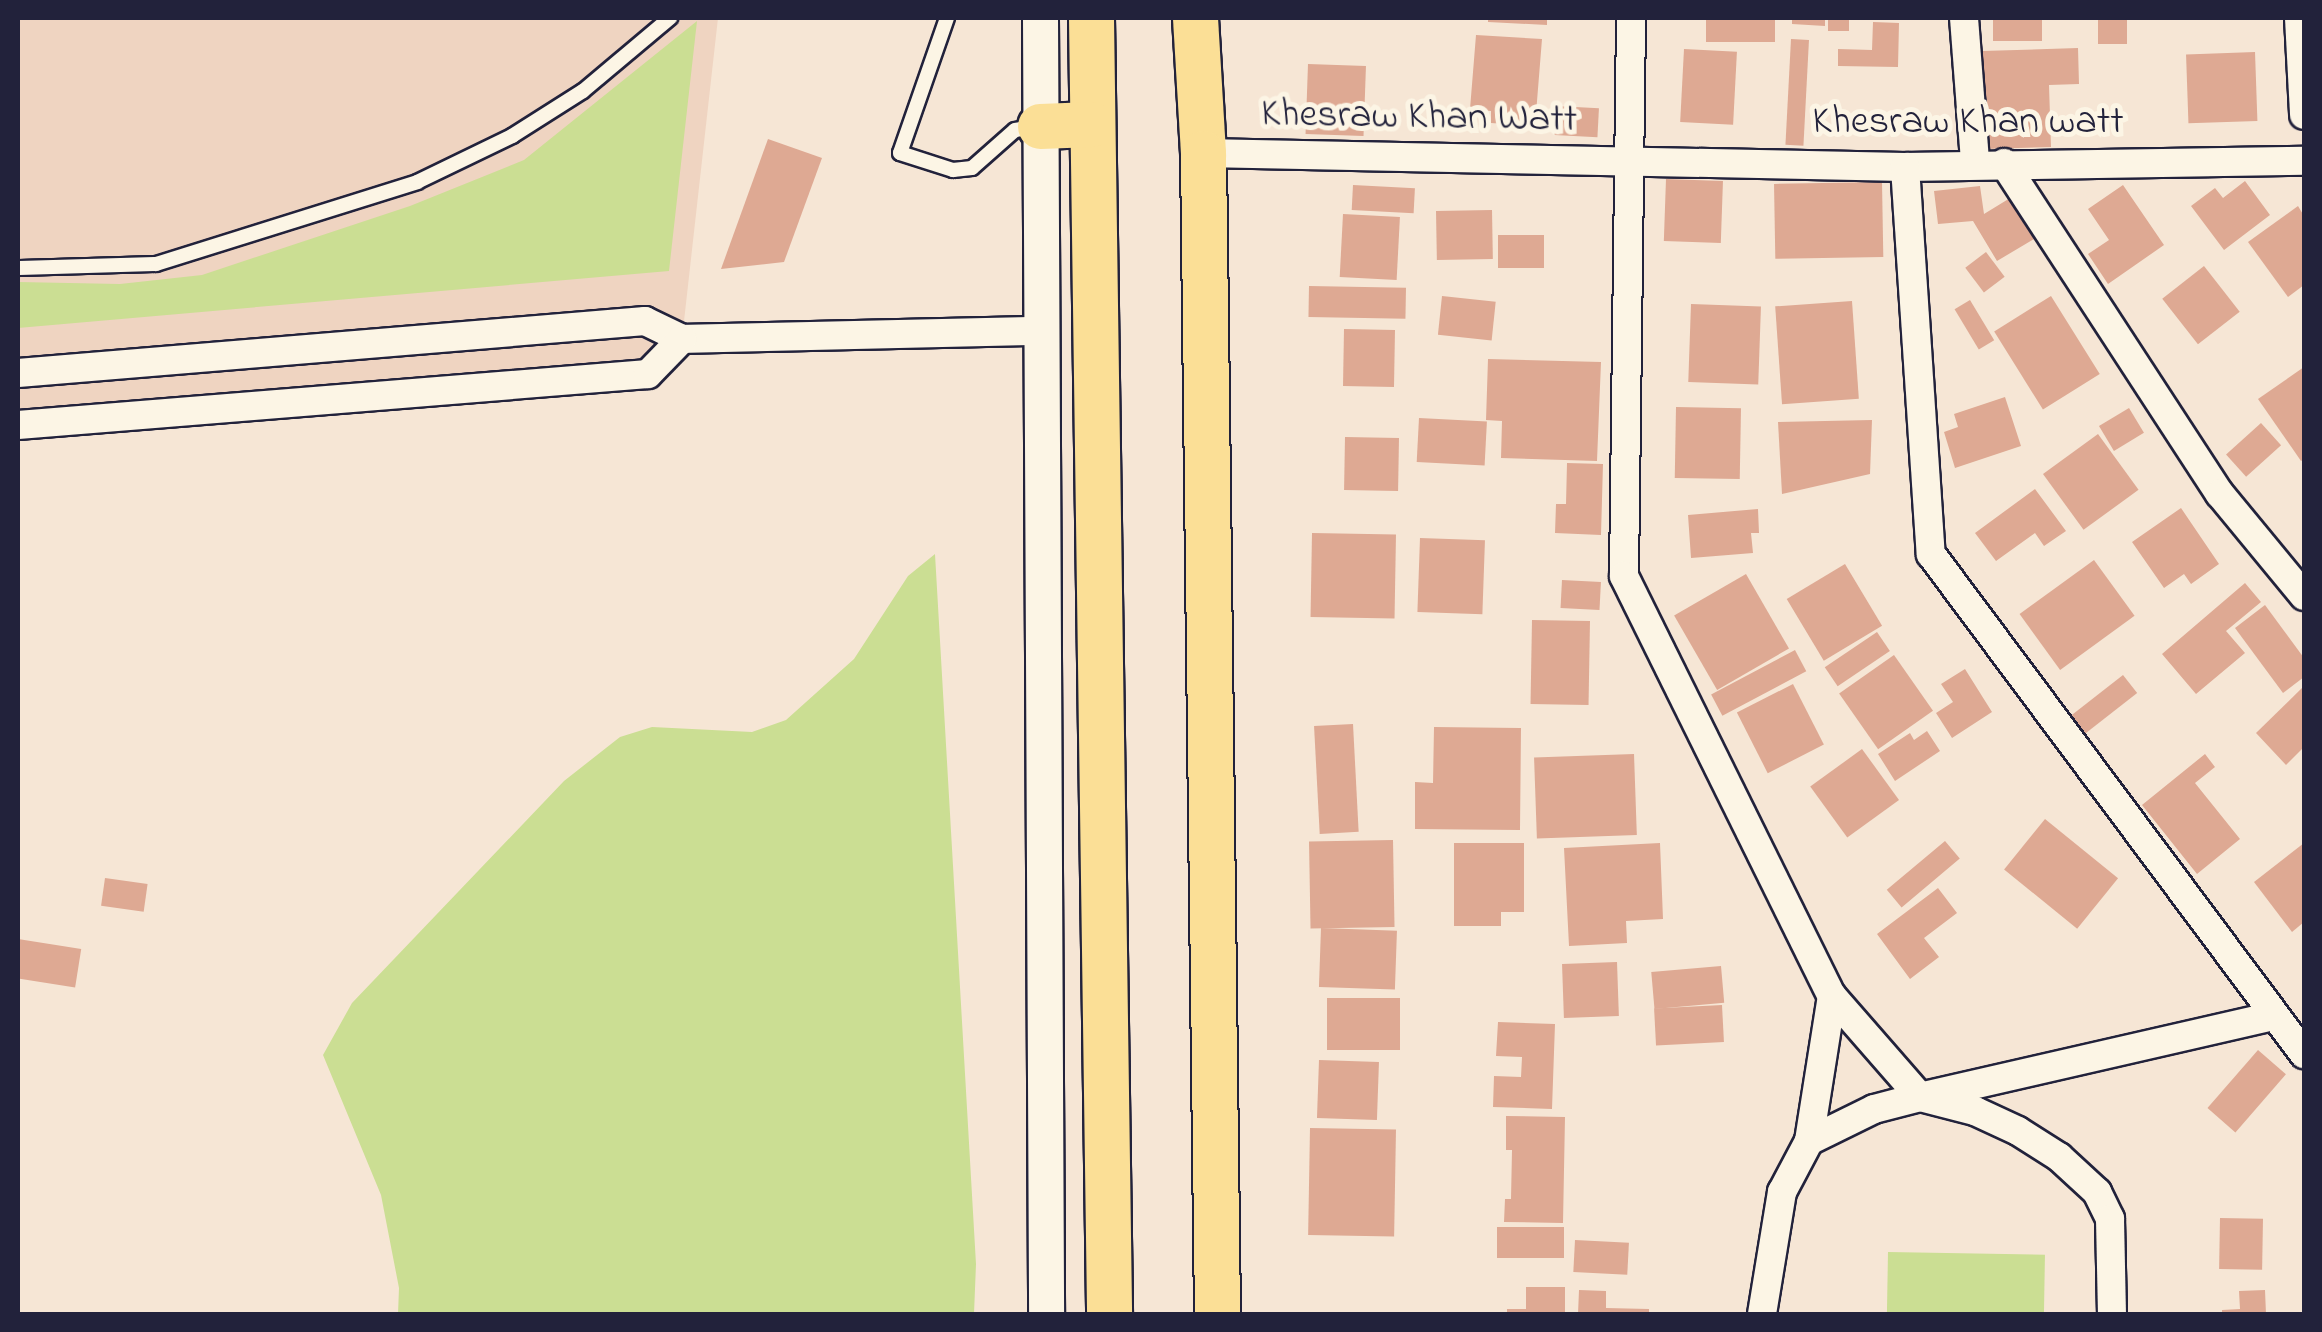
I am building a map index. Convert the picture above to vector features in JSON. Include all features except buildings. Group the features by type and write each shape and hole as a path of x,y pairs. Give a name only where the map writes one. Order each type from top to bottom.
{"main road":[{"path":"1091,18 1109,1314"},
{"path":"1195,18 1203,153 1217,1314"},
{"path":"1040,126 1091,124"}],"street":[{"path":"1040,18 1038,331 1046,1314"},
{"path":"1631,18 1633,162 1624,576 1832,996 1920,1098 1976,1111 2018,1131 2059,1156 2088,1182 2110,1218 2112,1314"},
{"path":"1964,18 1975,162"},
{"path":"2299,18 2304,115"},
{"name":"Khesraw Khan Watt","path":"1203,153 1633,162"},
{"name":"Khesraw Khan watt","path":"1633,162 1905,166 2304,160"},
{"path":"2004,164 2220,494 2304,596"},
{"path":"1905,166 1931,554 2304,1054"},
{"path":"18,372 645,321 682,339 1038,331"},
{"path":"18,425 648,374 682,339"},
{"path":"1762,1314 1782,1192 1809,1141 1832,996"},
{"path":"1809,1141 1874,1109 2273,1016"}],"lane":[{"path":"18,268 156,264 417,182 512,136 583,91 670,18"},
{"path":"948,18 900,153 953,170 972,168 1015,130 1040,126"}],"shaded area":[{"path":"18,18 718,18 682,339 648,374 18,425"}],"green space":[{"path":"697,21 669,271 18,328 18,282 120,284 202,275 410,206 524,160"},
{"path":"935,554 976,1264 974,1314 398,1314 399,1288 381,1195 323,1055 352,1003 564,781 620,737 652,727 752,732 786,720 854,659 908,576"},
{"path":"1888,1252 2045,1255 2044,1314 1887,1314"}]}
